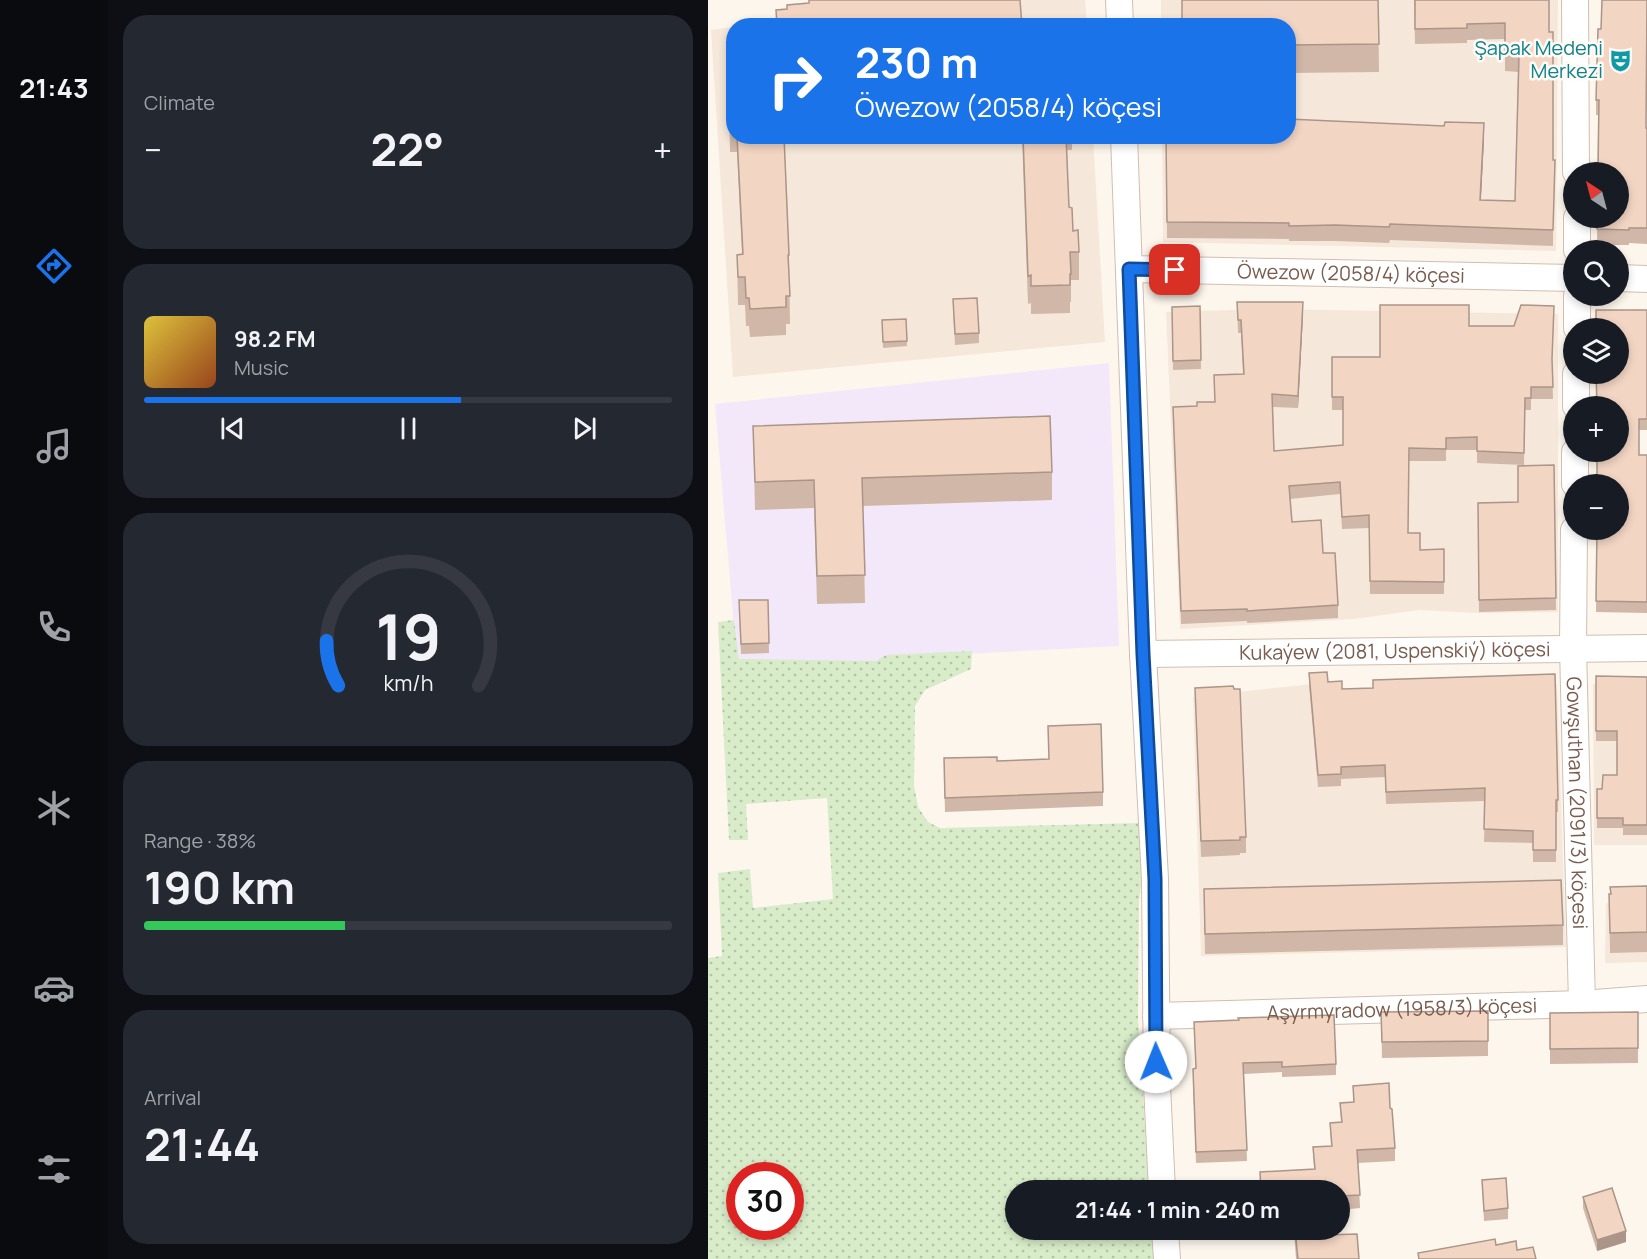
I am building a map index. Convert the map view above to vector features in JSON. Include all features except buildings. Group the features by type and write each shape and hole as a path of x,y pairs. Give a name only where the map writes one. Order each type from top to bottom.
{"street":[{"path":"1119,0 1120,18"},
{"path":"1575,0 1576,162"},
{"path":"1124,144 1143,654 1155,879 1157,1085 1161,1180"},
{"name":"Öwezow (2058/4) köçesi","path":"1129,269 1563,278"},
{"path":"1629,278 1647,279"},
{"name":"Gowşuthan (2091/3) köçesi","path":"1574,540 1573,648 1582,1004"},
{"name":"Kukaýew (2081, Uspenskiý) köçesi","path":"1143,654 1647,648"},
{"name":"Aşyrmyradow (1958/3) köçesi","path":"1156,1016 1582,1004 1647,999"},
{"path":"1166,1240 1167,1259"}],"shaded area":[{"path":"990,0 1085,0 1086,18 824,18"},
{"path":"1161,0 1558,0 1556,251 1163,242 1162,144 1296,144 1296,18 1161,18"},
{"path":"726,28 726,144 1093,144 1105,342 733,377 711,30"},
{"path":"1266,309 1558,314 1558,612 1478,613 1419,610 1354,619 1180,629 1166,312"},
{"path":"1109,363 1119,646 885,658 877,662 737,662 715,404"},
{"path":"1329,682 1330,693 1557,684 1566,947 1201,956 1193,697"},
{"path":"1593,684 1647,684 1647,845 1594,845"},
{"path":"1647,902 1647,962 1605,963 1606,903"}],"green space":[{"path":"734,620 739,659 876,661 886,655 972,651 971,669 925,690 915,706 914,785 918,807 928,822 940,828 1140,823 1144,866 1139,901 1138,1019 1148,1180 1005,1180 1005,1240 1153,1240 1154,1259 708,1259 708,958 722,956 718,873 750,869 753,908 833,899 827,798 746,804 748,840 729,840 718,622"}],"place":[{"name":"Şapak Medeni Merkezi","path":"1621,60"}],"route":[{"path":"1156,1062 1155,879 1143,654 1129,269 1175,270"}]}
